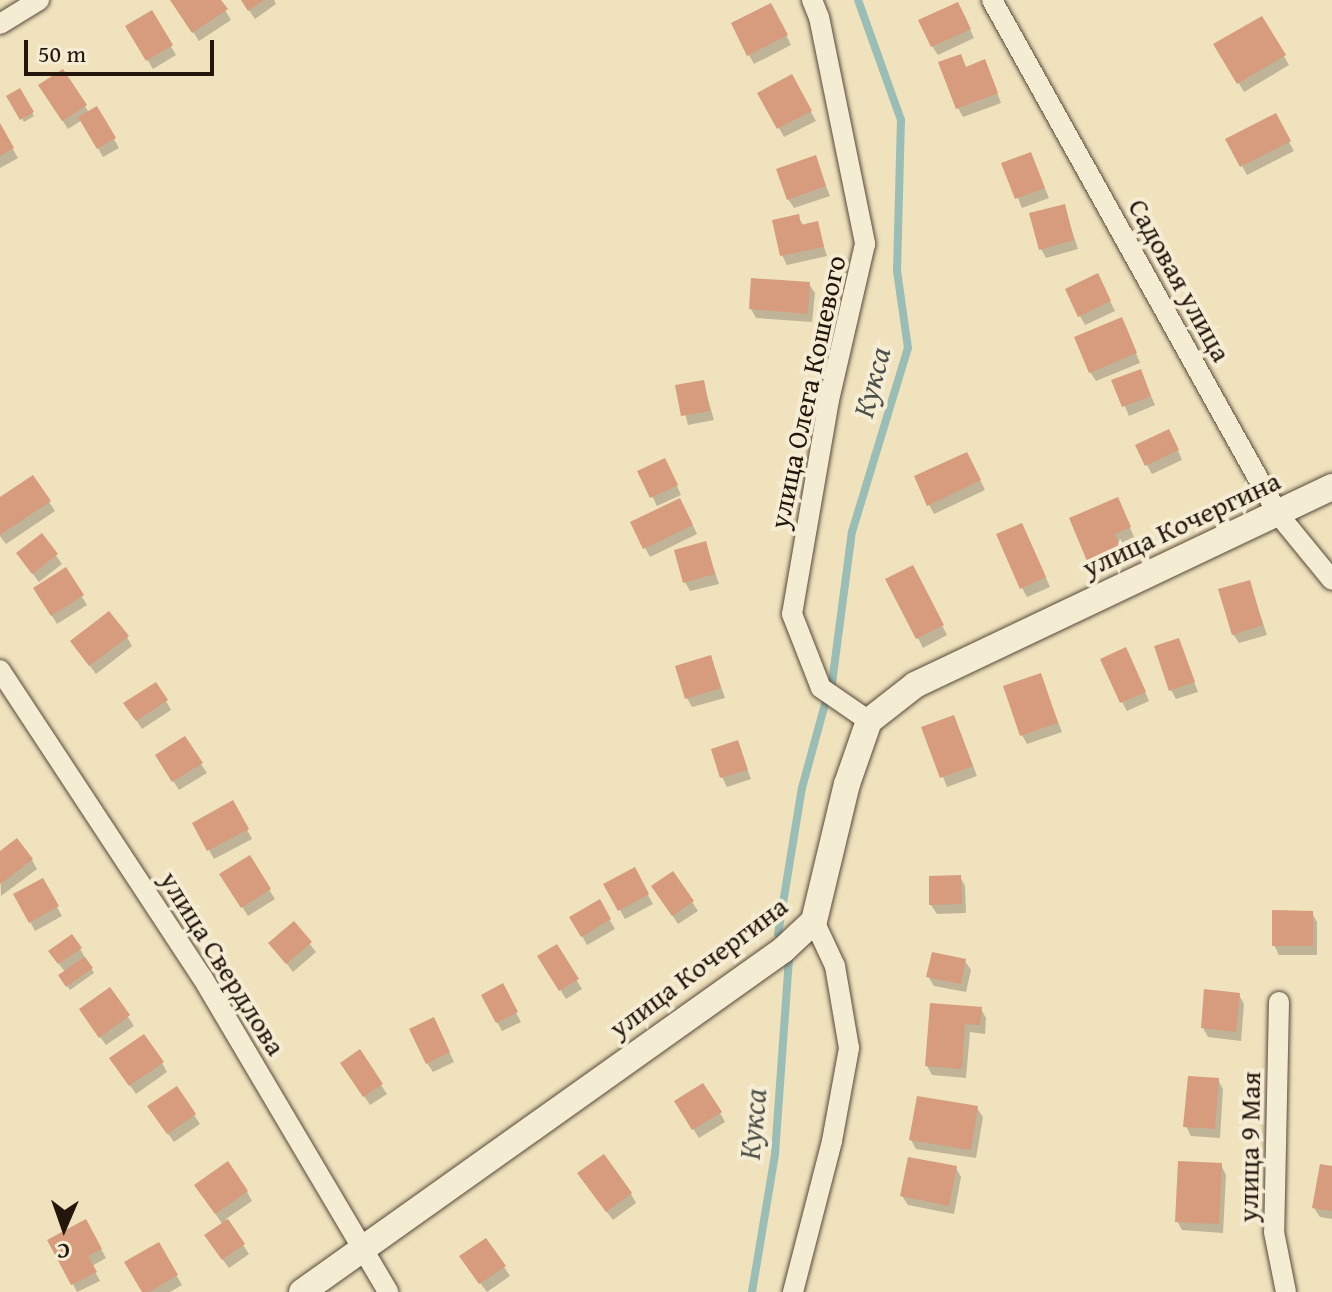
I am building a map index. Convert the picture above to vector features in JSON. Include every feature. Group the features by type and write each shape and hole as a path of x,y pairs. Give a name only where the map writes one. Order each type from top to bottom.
{"street":[{"path":"0,24 39,0"},
{"name":"улица Олега Кошевого","path":"812,0 819,17 865,244 829,400 792,614 821,688 869,721"},
{"name":"Садовая улица","path":"992,0 1278,514 1332,580"},
{"name":"улица Кочергина","path":"302,1292 783,950 814,921 847,784 869,721 915,685 1332,487"},
{"name":"улица Свердлова","path":"0,670 202,977 388,1292"},
{"path":"793,1292 832,1141 849,1048 835,966 814,921"},
{"name":"улица 9 Мая","path":"1279,1002 1274,1232 1287,1291"}],"building":[{"path":"170,0 221,0 228,9 192,33"},
{"path":"241,0 264,0 248,11"},
{"path":"958,2 971,29 931,47 918,20"},
{"path":"771,3 788,35 747,56 731,23"},
{"path":"152,10 173,45 146,61 125,26"},
{"path":"1262,16 1286,55 1237,84 1213,44"},
{"path":"961,54 966,67 985,59 998,93 956,109 938,62"},
{"path":"63,69 87,105 62,121 38,85"},
{"path":"792,74 812,111 777,129 757,93"},
{"path":"20,88 34,112 20,120 6,96"},
{"path":"97,106 116,138 97,149 78,117"},
{"path":"1276,113 1291,141 1240,167 1225,139"},
{"path":"0,123 14,148 0,156"},
{"path":"1031,152 1045,188 1015,199 1001,163"},
{"path":"816,155 826,186 787,200 776,169"},
{"path":"1065,204 1074,240 1039,250 1029,213"},
{"path":"799,214 801,225 818,221 824,247 780,256 772,220"},
{"path":"1098,273 1111,301 1078,317 1065,289"},
{"path":"751,278 810,282 808,314 749,309"},
{"path":"1122,317 1137,353 1089,373 1074,337"},
{"path":"1141,369 1151,396 1122,407 1111,380"},
{"path":"704,380 710,411 681,416 675,385"},
{"path":"1169,429 1179,450 1145,466 1135,445"},
{"path":"967,452 981,480 927,506 914,476"},
{"path":"665,458 678,485 650,498 637,471"},
{"path":"33,475 51,501 0,535 0,497"},
{"path":"1118,497 1131,527 1115,534 1120,547 1087,561 1069,518"},
{"path":"680,498 693,525 643,549 630,522"},
{"path":"1022,523 1046,577 1020,589 996,534"},
{"path":"42,533 58,554 32,574 16,553"},
{"path":"706,541 715,574 683,583 674,550"},
{"path":"913,565 944,625 916,639 885,579"},
{"path":"66,567 84,595 51,616 33,588"},
{"path":"1250,580 1263,625 1232,635 1218,589"},
{"path":"109,611 129,636 89,666 70,641"},
{"path":"1179,638 1195,682 1169,691 1154,646"},
{"path":"1126,647 1146,692 1120,703 1100,659"},
{"path":"711,655 721,688 685,699 675,666"},
{"path":"1041,673 1058,723 1020,736 1003,686"},
{"path":"156,682 168,700 136,721 123,703"},
{"path":"954,715 973,766 940,778 921,727"},
{"path":"185,736 203,763 172,782 155,755"},
{"path":"738,740 748,770 720,778 711,749"},
{"path":"233,800 249,829 207,851 192,823"},
{"path":"17,838 33,859 0,884 0,851"},
{"path":"250,855 271,889 241,908 219,874"},
{"path":"635,867 649,894 618,911 603,884"},
{"path":"673,871 694,901 672,916 651,886"},
{"path":"961,875 962,904 929,905 929,876"},
{"path":"43,878 59,906 29,923 13,894"},
{"path":"600,899 611,919 581,937 569,917"},
{"path":"1272,910 1313,911 1313,946 1272,946"},
{"path":"294,921 312,942 286,964 268,943"},
{"path":"72,934 82,948 58,964 48,951"},
{"path":"557,944 579,979 559,991 537,956"},
{"path":"932,952 966,959 961,984 926,977"},
{"path":"85,957 93,968 66,987 58,975"},
{"path":"503,983 518,1012 496,1023 481,995"},
{"path":"110,987 130,1015 99,1038 79,1009"},
{"path":"1204,989 1240,993 1236,1032 1201,1028"},
{"path":"930,1003 982,1007 980,1025 965,1024 962,1069 925,1066"},
{"path":"434,1017 450,1052 426,1064 409,1029"},
{"path":"144,1034 164,1062 129,1086 109,1058"},
{"path":"360,1049 383,1084 363,1097 340,1063"},
{"path":"1188,1076 1219,1078 1215,1129 1183,1127"},
{"path":"703,1083 722,1112 692,1130 674,1101"},
{"path":"177,1086 196,1114 167,1134 147,1106"},
{"path":"917,1096 978,1106 971,1150 909,1140"},
{"path":"604,1154 632,1193 606,1212 577,1173"},
{"path":"908,1157 957,1166 949,1206 900,1196"},
{"path":"228,1161 248,1191 215,1214 194,1185"},
{"path":"1178,1161 1222,1163 1219,1224 1175,1222"},
{"path":"1320,1164 1332,1166 1332,1211 1312,1208"},
{"path":"86,1219 102,1249 88,1256 97,1272 71,1285 47,1240"},
{"path":"228,1219 245,1244 222,1260 204,1235"},
{"path":"486,1238 506,1266 479,1284 459,1256"},
{"path":"159,1242 178,1275 149,1292 142,1292 124,1262"}],"waterway":[{"name":"Кукса","path":"832,683 852,532 908,348 897,271 901,120 858,0"},
{"name":"Кукса","path":"778,934 802,788 826,700"},
{"name":"Кукса","path":"752,1292 775,1154 789,960"}]}
